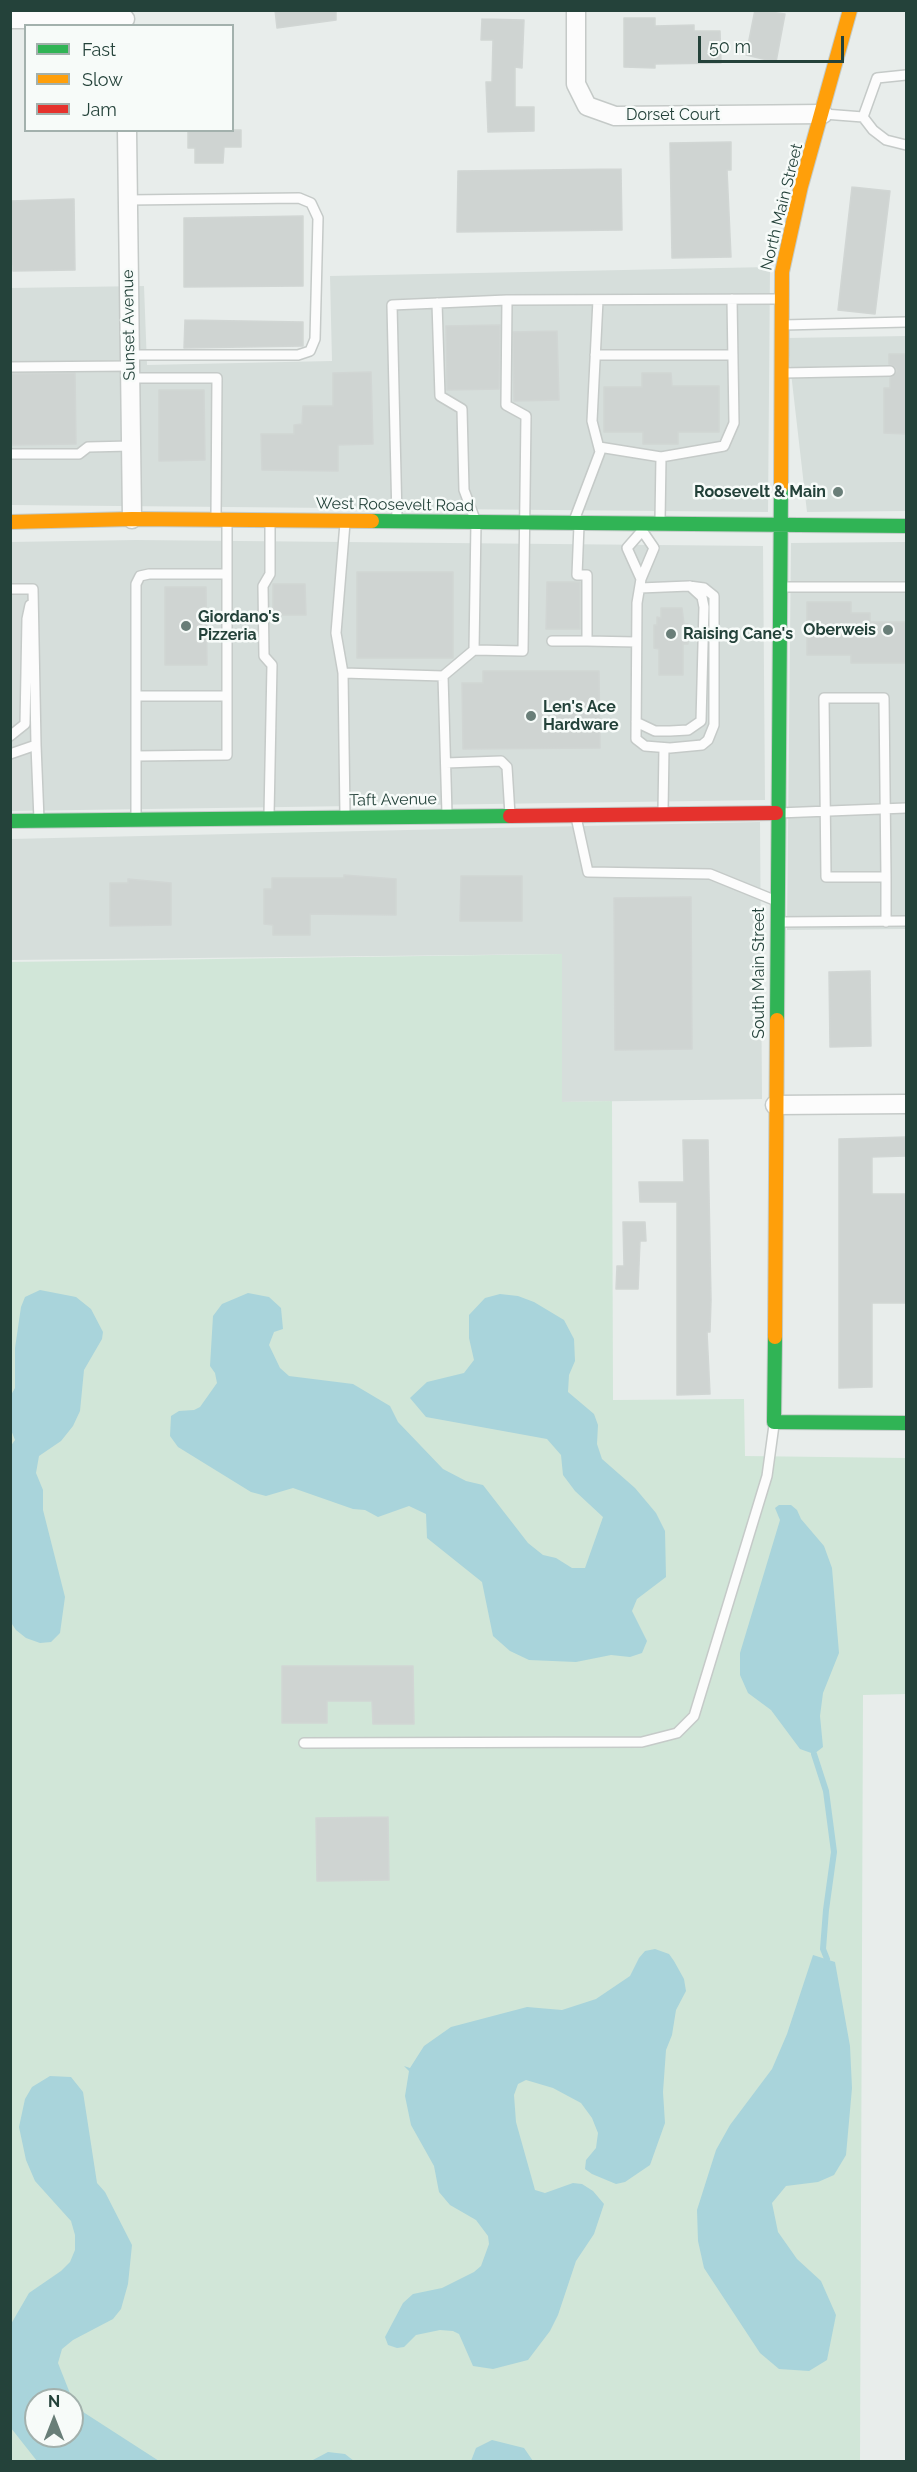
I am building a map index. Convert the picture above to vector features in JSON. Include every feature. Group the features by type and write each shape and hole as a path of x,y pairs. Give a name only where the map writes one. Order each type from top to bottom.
{"street":[{"name":"Dorset Court","path":"576,10 576,84 587,106 615,116 823,114"},
{"name":"North Main Street","path":"779,525 782,272 801,186 823,114 850,10"},
{"path":"10,19 125,18"},
{"name":"Sunset Avenue","path":"127,132 132,519"},
{"name":"West Roosevelt Road","path":"11,518 524,522 641,528 660,524 901,523"},
{"name":"South Main Street","path":"774,1422 779,525"},
{"name":"Taft Avenue","path":"10,821 776,813"},
{"path":"775,1105 906,1104"},
{"path":"774,1422 906,1423"}],"lane":[{"path":"863,117 876,78 906,75"},
{"path":"823,114 863,117 873,130 886,140 906,145"},
{"path":"10,367 130,366 298,356 310,351 315,339 318,219 311,203 299,198 128,200"},
{"path":"599,447 661,457 724,446 734,423 732,299"},
{"path":"397,522 392,304 507,300 781,299"},
{"path":"343,673 443,676 474,650 523,651 526,416 506,405 507,300"},
{"path":"587,641 587,575 577,575 576,523 600,452 592,421 598,300"},
{"path":"437,303 440,396 462,409 464,490 476,522 474,650"},
{"path":"781,326 906,322"},
{"path":"595,354 733,356"},
{"path":"130,366 217,378 222,520 227,574 227,755 136,756"},
{"path":"781,373 890,371"},
{"path":"10,454 79,454 88,447 131,446"},
{"path":"660,524 661,457"},
{"path":"269,818 272,665 264,656 263,586 270,574 270,520"},
{"path":"345,521 336,633 343,673 345,817"},
{"path":"641,584 627,548 641,528 654,548 641,584 637,603 636,739 645,746 664,748 702,745 708,740 714,725 714,596 704,588 641,584"},
{"path":"136,819 136,584 140,576 227,574"},
{"path":"636,722 655,731 670,731 688,730 701,721 704,607 702,597 689,586"},
{"path":"778,587 906,587"},
{"path":"10,589 33,589"},
{"path":"10,736 25,724 27,620 33,589"},
{"path":"33,589 39,820"},
{"path":"552,641 636,642"},
{"path":"443,676 447,816"},
{"path":"136,696 227,696"},
{"path":"886,877 826,877 824,698 884,698 886,877 886,921"},
{"path":"10,754 36,745"},
{"path":"663,814 664,748"},
{"path":"446,763 501,761 507,767 510,816"},
{"path":"776,813 906,808"},
{"path":"575,815 588,872 710,874 776,901"},
{"path":"777,922 906,921"},
{"path":"304,1743 642,1742 677,1733 694,1716 767,1476 774,1422"}],"shaded area":[{"path":"770,267 768,512 11,505 10,288 144,286 147,365 332,361 330,276"},
{"path":"906,336 906,511 807,512 787,338"},
{"path":"136,540 763,546 765,800 11,811 10,542"},
{"path":"906,542 906,929 787,930 791,543"},
{"path":"760,822 762,1099 562,1102 562,954 11,960 10,839"}],"green space":[{"path":"562,954 562,1102 612,1101 613,1400 744,1399 745,1456 906,1458 906,1694 863,1695 860,2461 11,2461 10,962"}],"water":[{"path":"40,1290 76,1297 91,1309 103,1332 102,1339 84,1370 80,1411 73,1426 61,1441 39,1456 36,1473 43,1490 43,1510 65,1597 60,1633 51,1642 40,1643 26,1638 10,1621 10,1447 15,1440 11,1430 11,1395 15,1388 15,1348 21,1307 25,1297"},
{"path":"248,1293 269,1297 281,1308 283,1329 274,1332 269,1345 280,1368 289,1376 353,1384 390,1406 398,1422 443,1469 466,1481 483,1485 528,1543 543,1555 556,1558 572,1568 585,1568 603,1517 575,1491 563,1475 561,1455 547,1439 426,1417 410,1398 427,1382 464,1373 474,1360 469,1338 469,1315 485,1298 500,1294 518,1296 534,1302 564,1320 574,1339 575,1361 569,1375 568,1392 594,1414 598,1425 597,1444 602,1459 635,1488 656,1513 665,1531 666,1577 637,1599 632,1611 647,1641 642,1653 630,1657 611,1655 576,1662 529,1660 510,1651 493,1636 482,1582 427,1538 426,1514 409,1506 378,1517 365,1510 353,1509 293,1488 266,1496 251,1492 178,1447 170,1436 171,1416 179,1411 194,1410 200,1407 217,1383 215,1373 210,1366 213,1316 222,1304"},
{"path":"779,1505 791,1505 797,1510 801,1519 824,1546 832,1568 839,1653 823,1693 820,1716 823,1747 814,1754 800,1749 771,1710 748,1693 740,1675 740,1653 780,1520 775,1508"},
{"path":"655,1949 669,1954 684,1979 686,1991 676,2010 672,2035 666,2050 663,2092 665,2123 650,2165 625,2182 616,2184 592,2174 585,2169 586,2160 596,2148 598,2133 592,2118 581,2103 553,2088 526,2080 518,2084 514,2095 516,2122 535,2190 545,2193 573,2183 582,2184 593,2191 604,2204 594,2234 576,2261 558,2315 550,2331 528,2360 493,2369 473,2366 459,2334 453,2331 440,2330 416,2335 404,2347 397,2348 388,2345 385,2337 403,2303 413,2294 442,2288 474,2272 481,2266 489,2244 488,2236 476,2220 450,2205 439,2192 434,2166 411,2125 405,2096 409,2071 404,2066 410,2068 424,2046 451,2027 527,2007 562,2010 596,1999 630,1976 645,1951"},
{"path":"813,1955 835,1962 850,2046 852,2088 846,2155 834,2175 818,2182 786,2186 772,2203 778,2232 797,2259 821,2281 836,2315 827,2360 809,2371 779,2369 760,2353 704,2268 698,2241 697,2210 716,2150 730,2125 772,2069 787,2034"},
{"path":"50,2076 71,2077 83,2092 97,2183 105,2192 132,2245 128,2284 121,2309 113,2319 73,2340 62,2349 58,2363 68,2388 24,2388 24,2444 11,2428 11,2324 29,2293 61,2271 70,2262 75,2250 75,2235 71,2221 35,2181 26,2160 19,2127 25,2099 32,2087"},
{"path":"84,2413 159,2461 37,2461 27,2448 84,2448"},
{"path":"492,2440 524,2448 533,2461 471,2461 476,2448"},
{"path":"328,2452 345,2454 354,2461 311,2461"}],"building":[{"path":"275,10 336,10 336,20 277,28"},
{"path":"755,10 785,14 776,62 746,55"},
{"path":"624,18 655,18 655,26 694,25 694,31 720,31 721,63 655,64 655,68 624,67"},
{"path":"482,19 524,20 522,68 515,67 515,107 534,107 534,131 488,132 486,82 492,82 493,40 481,40"},
{"path":"241,130 241,147 224,147 223,163 195,163 195,148 188,148 188,132"},
{"path":"731,142 731,170 727,170 731,257 672,258 670,143"},
{"path":"621,169 622,230 457,232 458,171"},
{"path":"852,187 890,191 875,314 838,310"},
{"path":"74,199 75,270 13,271 11,201"},
{"path":"303,216 303,286 184,287 184,218"},
{"path":"185,320 303,322 303,346 184,348"},
{"path":"500,325 499,389 447,390 446,326"},
{"path":"557,331 559,400 514,401 513,332"},
{"path":"889,354 906,354 906,434 884,433 884,388 890,388 890,378 897,371 889,364"},
{"path":"371,372 373,444 338,445 338,471 262,470 261,434 294,434 294,425 302,424 303,406 333,406 333,373"},
{"path":"75,373 76,444 10,445 10,374"},
{"path":"642,373 671,373 672,386 719,386 719,432 678,432 678,444 643,444 643,432 604,432 604,387 642,387"},
{"path":"159,390 204,390 205,460 159,461"},
{"path":"357,572 453,572 453,658 357,658"},
{"path":"547,582 580,582 580,629 546,629"},
{"path":"273,584 305,584 306,615 273,615"},
{"name":"Giordano's Pizzeria","path":"165,587 206,587 207,665 165,665"},
{"path":"807,602 851,602 851,613 870,613 870,622 906,622 906,663 851,663 851,655 807,655"},
{"name":"Raising Cane's","path":"661,608 682,608 684,624 688,624 688,644 683,644 683,675 659,675 659,649 654,648 654,625 657,625 657,617 661,618"},
{"name":"Len's Ace Hardware","path":"483,671 599,671 600,748 463,749 462,683 483,683"},
{"path":"344,875 396,879 396,915 310,914 310,935 273,935 273,925 264,924 264,889 272,889 272,878 344,878"},
{"path":"461,876 522,876 522,921 460,921"},
{"path":"128,879 171,883 171,925 110,926 110,883 128,883"},
{"path":"691,897 692,1049 615,1050 614,898"},
{"path":"870,971 871,1046 830,1047 829,972"},
{"path":"906,1137 906,1156 872,1157 872,1194 906,1194 906,1303 872,1303 872,1387 839,1388 839,1139"},
{"path":"683,1140 708,1140 711,1300 710,1332 707,1332 710,1394 677,1395 677,1202 640,1202 639,1182 684,1182"},
{"path":"623,1222 645,1222 646,1241 640,1241 638,1289 616,1289 617,1266 624,1266"},
{"path":"282,1666 413,1666 414,1724 373,1724 372,1701 327,1701 327,1723 282,1723"},
{"path":"388,1817 389,1880 317,1881 316,1818"}],"waterway":[{"path":"814,1754 826,1791 834,1852 823,1949 827,1959"}],"traffic: fast":[{"path":"777,1020 781,487"},
{"path":"372,521 906,526"},
{"path":"10,821 510,816"},
{"path":"775,1337 774,1422 906,1423"}],"traffic: slow":[{"path":"781,487 782,272 801,186 850,10"},
{"path":"10,522 132,519 372,521"},
{"path":"775,1337 777,1020"}],"traffic: jam":[{"path":"510,816 776,813"}],"place":[{"name":"Roosevelt & Main","path":"838,492"},
{"name":"Giordano's Pizzeria","path":"186,626"},
{"name":"Oberweis","path":"888,630"},
{"name":"Raising Cane's","path":"671,634"},
{"name":"Len's Ace Hardware","path":"531,716"}]}
